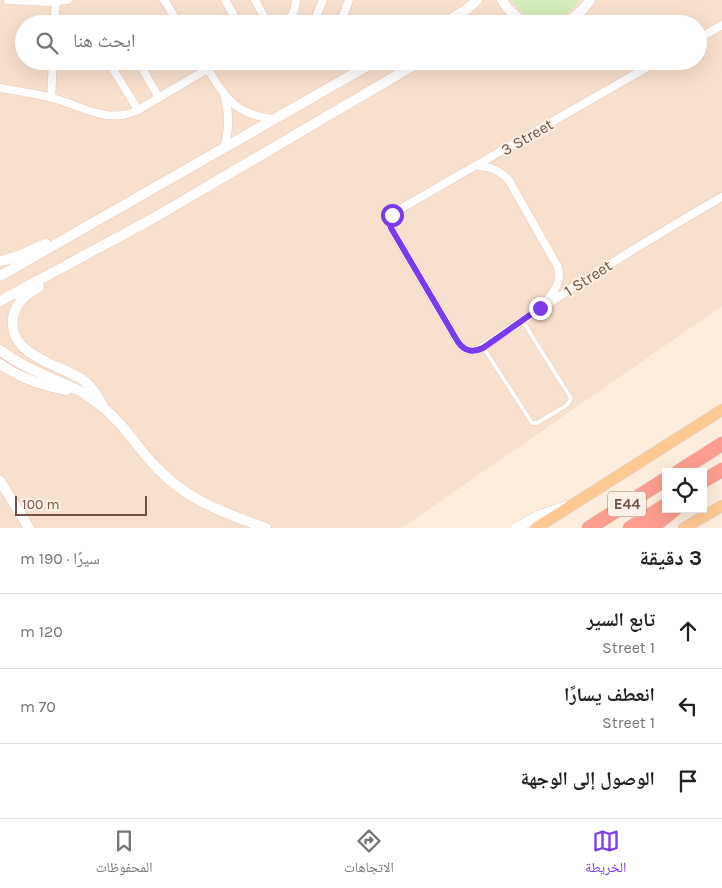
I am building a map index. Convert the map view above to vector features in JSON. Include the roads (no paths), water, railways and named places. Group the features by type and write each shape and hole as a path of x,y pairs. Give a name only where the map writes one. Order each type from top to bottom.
{"highway":[{"path":"683,468 722,444"},
{"path":"707,479 722,470"},
{"name":"E44","path":"589,528 662,482"},
{"name":"E44","path":"630,528 662,508"},
{"path":"651,528 670,513"}],"main road":[{"path":"536,528 722,410"},
{"path":"684,528 722,507"}],"street":[{"path":"8,0 31,2 68,0"},
{"path":"164,0 173,15"},
{"path":"225,0 234,15"},
{"path":"255,0 263,15"},
{"path":"292,15 296,0"},
{"path":"316,15 322,0"},
{"path":"343,15 349,0"},
{"path":"457,15 477,0"},
{"path":"502,0 515,15"},
{"path":"577,15 590,0"},
{"path":"50,1 52,15"},
{"path":"707,33 722,25"},
{"path":"51,98 53,70"},
{"path":"114,70 138,110"},
{"path":"143,70 159,98"},
{"path":"0,88 51,98 109,116 125,116 206,70"},
{"path":"209,70 231,103 244,111 273,119"},
{"path":"0,276 360,70"},
{"path":"0,301 152,218 406,70"},
{"name":"3 Street","path":"483,348 474,351 464,349 458,342 391,228 390,219 392,215 642,70"},
{"path":"224,95 229,118 224,148"},
{"path":"476,166 493,168 508,179 558,267 560,278 556,290 540,308"},
{"name":"1 Street","path":"483,348 540,308 722,197"},
{"path":"0,261 21,255 80,231"},
{"path":"80,257 54,278 24,296 15,310 13,327 23,347 32,354 82,380 93,389 103,407"},
{"path":"0,350 16,361 80,391 103,407 123,426 156,468 175,485 197,500 266,528"},
{"path":"0,364 10,371 38,383 59,389 80,391"},
{"path":"0,481 29,528"},
{"path":"516,528 544,514 574,504"},
{"path":"695,528 722,507"}],"lane":[{"path":"483,348 532,423 537,423 567,405 570,402 569,395 522,320"}]}
